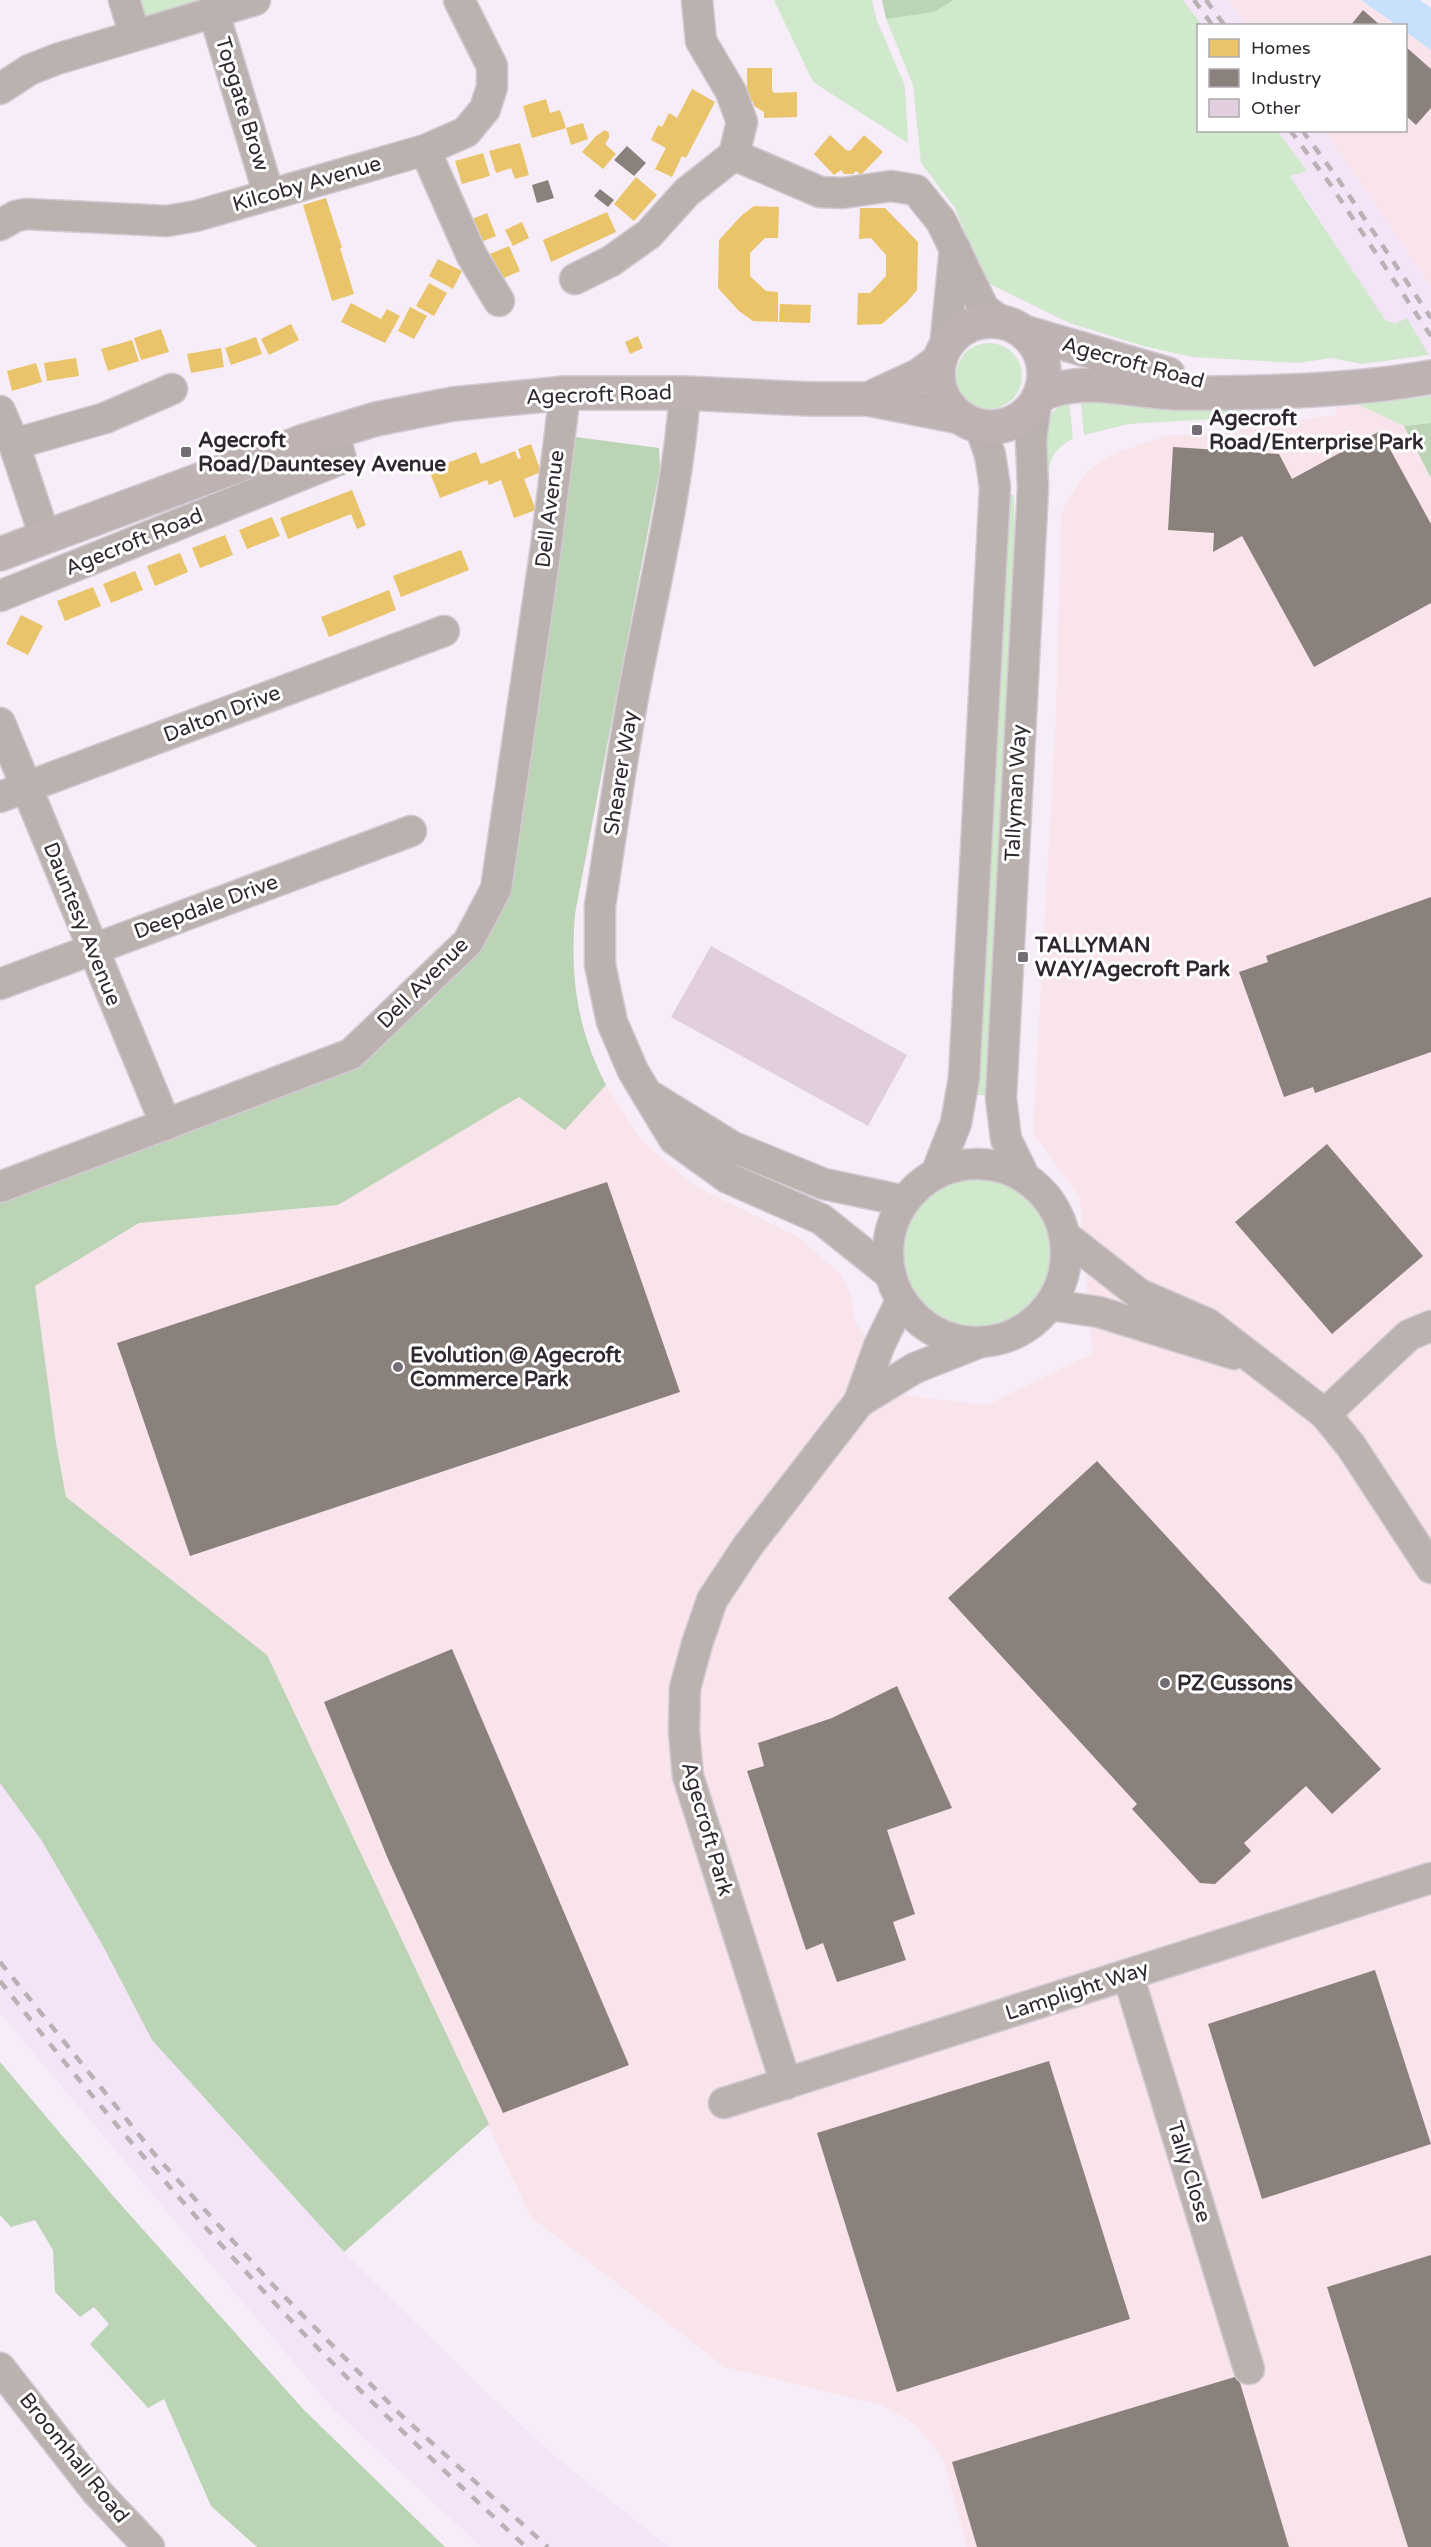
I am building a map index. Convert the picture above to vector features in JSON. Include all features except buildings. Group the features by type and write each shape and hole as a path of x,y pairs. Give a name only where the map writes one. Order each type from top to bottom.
{"main road":[{"path":"992,321 1013,327 1035,345 1042,361 1044,378 1038,399 1025,415 1011,423 996,427 970,421 950,408 941,391 938,372 943,354 960,331 970,326 992,321"},
{"name":"Agecroft Road","path":"1013,327 1153,371 1243,391"},
{"name":"Agecroft Road","path":"868,399 920,375 943,354"},
{"name":"Agecroft Road","path":"1038,399 1056,387 1073,386 1113,385 1182,393 1306,391 1423,378"},
{"name":"Agecroft Road","path":"0,554 333,431 375,419 453,404 565,393 685,393 810,399 868,399 970,421"}],"street":[{"path":"124,0 135,35"},
{"path":"0,89 28,70 135,35 255,0"},
{"name":"Kilcoby Avenue","path":"2,219 26,214 167,221 196,216 425,150 466,132 485,109 492,87 492,66 459,0"},
{"path":"591,281 612,260 650,234 687,192 734,155 742,122 731,92 701,41 698,0"},
{"name":"Topgate Brow","path":"214,13 269,195"},
{"path":"425,150 472,256 500,303"},
{"path":"734,155 820,192 843,193 891,186 916,190 941,221 984,309 1013,327"},
{"path":"943,354 955,248"},
{"path":"14,444 105,418 172,390"},
{"name":"Dell Avenue","path":"0,1187 351,1054 468,942 496,889 546,547 565,393"},
{"name":"Shearer Way","path":"685,393 681,446 636,679 599,916 600,965 612,1022 625,1055 674,1139 728,1178 821,1219 890,1274"},
{"name":"Tallyman Way","path":"1025,1178 1006,1139 1001,1098 1033,488 1031,440 1038,399"},
{"path":"0,411 14,444 45,537"},
{"name":"Tallyman Way","path":"936,1174 956,1123 964,1078 995,487 990,455 970,421"},
{"name":"Agecroft Road","path":"0,596 341,459 333,431"},
{"name":"Dalton Drive","path":"13,792 444,631"},
{"name":"Dauntesy Avenue","path":"0,723 13,792 92,950 166,1125"},
{"name":"Deepdale Drive","path":"0,984 411,831"},
{"path":"647,1094 734,1147 824,1185 905,1201"},
{"path":"859,1402 915,1368 978,1343 1006,1338 1023,1330 1051,1305 1062,1284 1067,1260 1065,1236 1057,1213 1043,1193 1025,1178 1004,1168 981,1164 958,1166 936,1174 919,1186 905,1201 893,1223 888,1248 890,1274 901,1301 921,1324 948,1338 978,1343"},
{"path":"1065,1236 1139,1294 1208,1324 1325,1414 1351,1446 1431,1568"},
{"path":"859,1402 879,1346 901,1301"},
{"path":"1051,1305 1099,1312 1257,1361"},
{"path":"1325,1414 1409,1335 1431,1326"},
{"name":"Agecroft Park","path":"786,2084 688,1776 684,1732 685,1688 712,1600 747,1546 859,1402"},
{"name":"Lamplight Way","path":"724,2103 1431,1878"},
{"name":"Tally Close","path":"1128,1975 1249,2369"},
{"name":"Broomhall Road","path":"0,2368 97,2492 149,2547"}],"shaded area":[{"path":"1149,0 1228,0 1246,24 1197,25"},
{"path":"1228,0 1361,0 1396,24 1246,24"},
{"path":"1407,33 1431,50 1431,287 1326,132 1407,132"},
{"path":"1259,132 1326,132 1431,287 1431,358 1407,318 1395,324 1385,321 1307,200"},
{"path":"1359,405 1404,426 1431,478 1431,2547 967,2547 944,2461 918,2427 883,2405 725,2367 531,2217 267,1655 66,1497 56,1443 35,1286 139,1223 338,1205 519,1097 565,1129 606,1085 642,1141 696,1187 800,1238 841,1275 852,1297 854,1320 908,1396 987,1405 1092,1354 1080,1198 1033,1133 1056,717 1061,513 1083,476 1099,462 1119,452 1168,435 1221,434 1254,426 1336,415 1336,407"},
{"path":"0,1783 42,1841 103,1946 152,2040 344,2252 465,2372 554,2456 669,2547 481,2547 332,2408 0,2013"}],"green space":[{"path":"128,0 242,0 137,30"},
{"path":"774,0 872,0 877,21 905,86 908,143 813,82"},
{"path":"882,0 954,0 934,12 886,19"},
{"path":"954,0 1183,0 1201,24 1197,24 1197,132 1279,132 1307,171 1290,176 1385,320 1395,324 1407,318 1429,355 1362,364 1331,358 1298,363 1193,357 1143,346 1069,323 984,281 955,208 921,163 913,85 886,19 934,12"},
{"path":"989,343 1001,346 1012,353 1019,364 1022,376 1019,388 1012,399 1001,406 989,409 977,406 966,399 959,388 956,376 959,364 966,353 977,346"},
{"path":"1431,396 1431,423 1404,426 1359,405"},
{"path":"1080,397 1243,408 1243,415 1229,418 1128,424 1084,435"},
{"path":"1069,400 1073,439 1056,451 1049,469 1048,483 1045,422 1051,413"},
{"path":"1431,423 1431,478 1404,426"},
{"path":"568,436 659,448 660,468 575,914 574,959 578,1002 588,1044 606,1085 565,1130 519,1097 338,1205 139,1223 35,1286 56,1443 66,1497 267,1655 489,2124 344,2252 152,2040 103,1946 42,1841 0,1783 0,1196 334,1076 429,1003 499,914"},
{"path":"1003,494 1014,495 1015,565 990,1095 975,1095"},
{"path":"1047,495 1038,711 1036,725 1033,712"},
{"path":"974,1176 1003,1182 1017,1189 1028,1199 1038,1210 1045,1224 1051,1253 1045,1282 1038,1296 1028,1307 1017,1317 1003,1324 974,1330 945,1324 931,1317 920,1307 910,1296 903,1282 897,1253 903,1224 910,1210 920,1199 931,1189 945,1182"},
{"path":"0,2062 114,2197 304,2410 445,2547 257,2547 211,2506 164,2399 148,2408 90,2344 109,2324 94,2307 80,2317 55,2292 53,2250 35,2220 11,2227 0,2215"}],"water":[{"path":"1361,0 1420,0 1431,8 1431,50 1407,33 1407,24 1396,24"}],"railway":[{"path":"1194,0 1212,24"},
{"path":"1206,0 1224,24"},
{"path":"1291,132 1330,184 1431,336"},
{"path":"1303,132 1338,179 1431,318"},
{"path":"0,1962 156,2156 271,2283 402,2416 548,2547"},
{"path":"0,1981 126,2136 259,2286 356,2387 526,2547"}],"place":[{"name":"Agecroft Road/Enterprise Park","path":"1197,430"},
{"name":"Agecroft Road/Dauntesey Avenue","path":"186,452"},
{"name":"TALLYMAN WAY/Agecroft Park","path":"1023,957"},
{"name":"Evolution @ Agecroft Commerce Park","path":"398,1367"},
{"name":"PZ Cussons","path":"1165,1683"}]}
